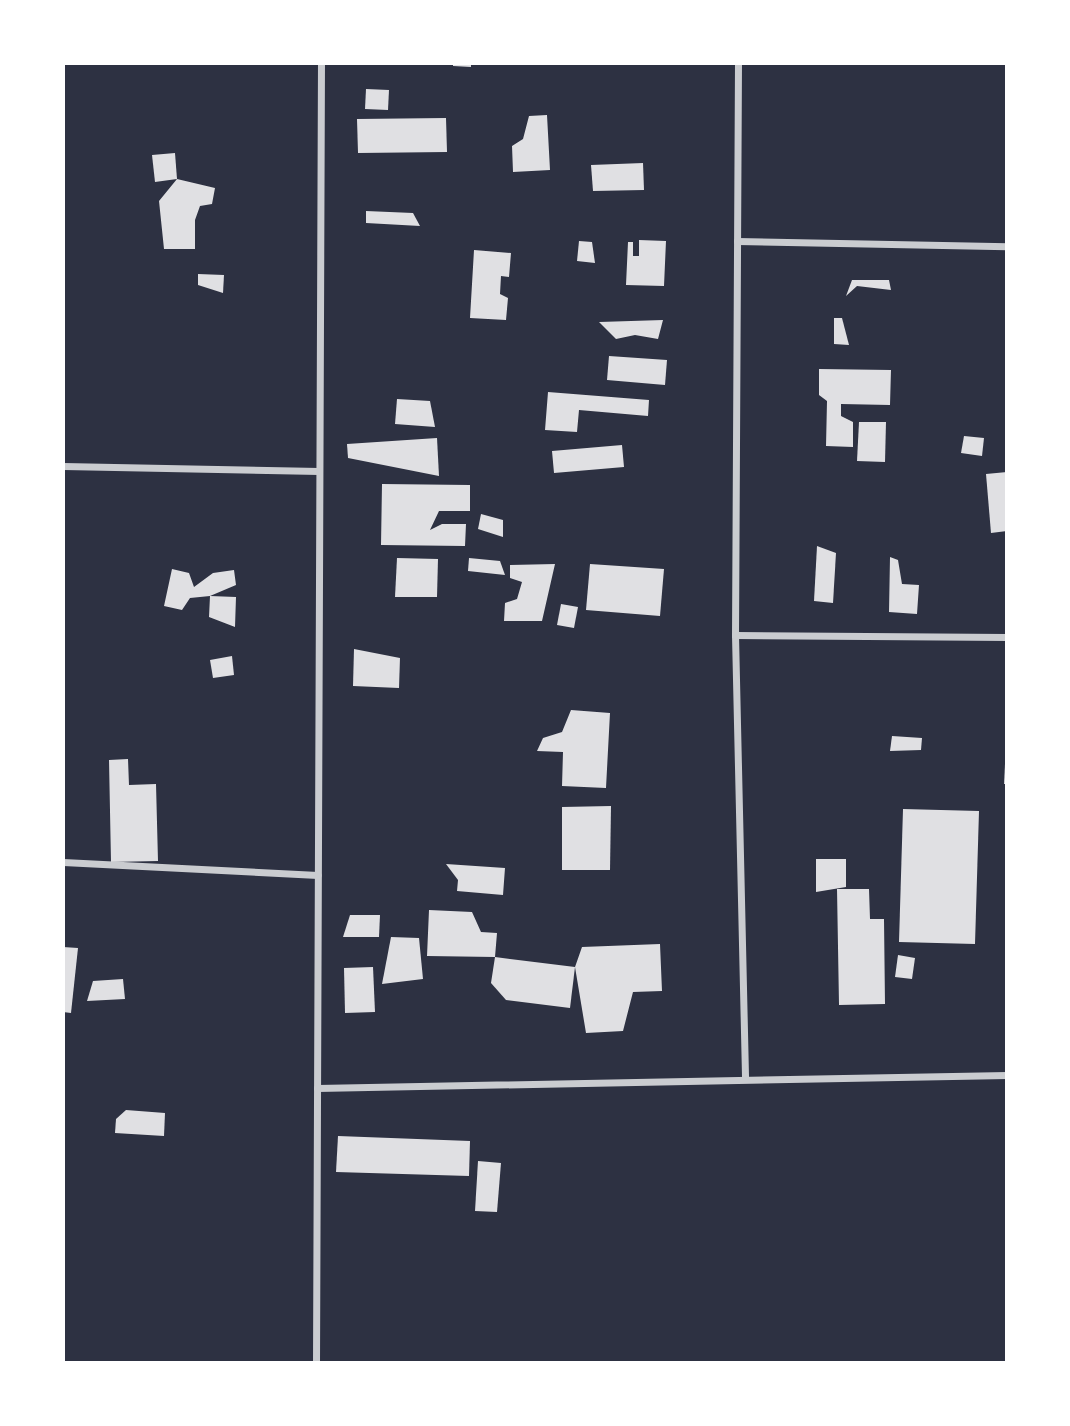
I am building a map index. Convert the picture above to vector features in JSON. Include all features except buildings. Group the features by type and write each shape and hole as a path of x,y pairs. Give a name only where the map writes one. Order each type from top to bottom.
{"street":[{"path":"316,1363 321,63"},
{"path":"738,63 735,635 745,1079"},
{"path":"737,241 1007,246"},
{"path":"63,466 319,471"},
{"path":"735,635 1007,638"},
{"path":"63,862 318,875"},
{"path":"317,1088 1007,1075"}]}
